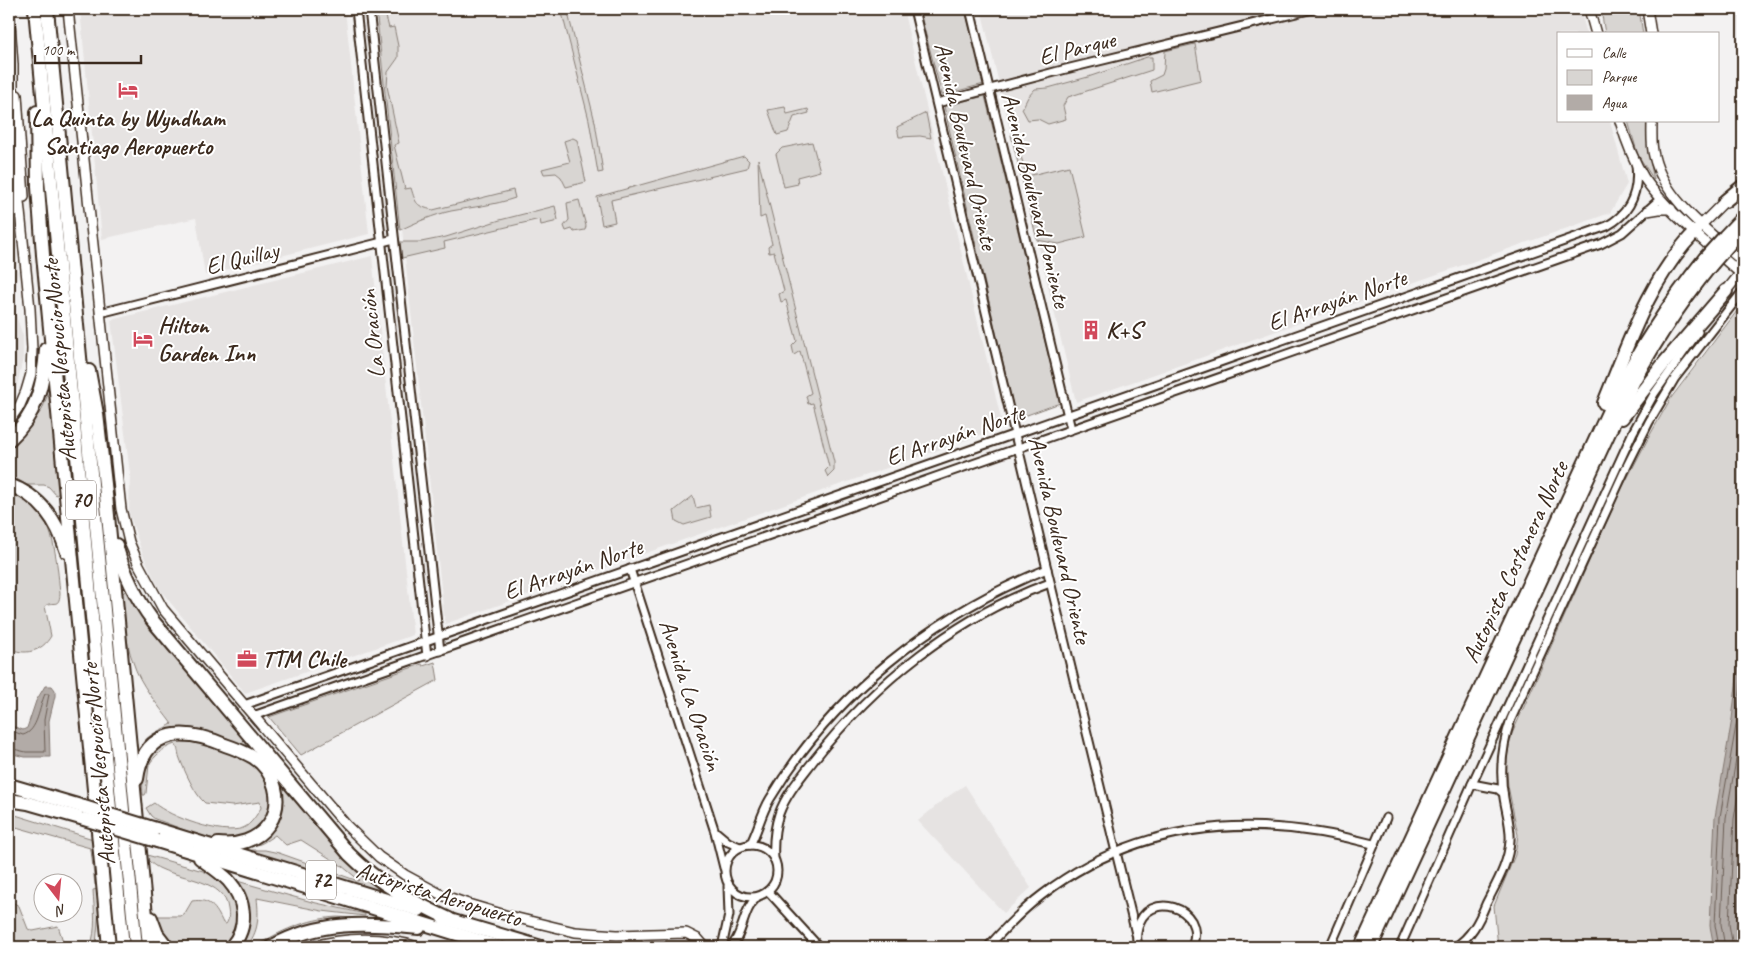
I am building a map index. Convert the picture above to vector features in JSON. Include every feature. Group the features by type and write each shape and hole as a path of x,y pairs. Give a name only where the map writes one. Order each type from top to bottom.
{"highway":[{"name":"Autopista Vespucio Norte","path":"34,9 123,947"},
{"name":"Autopista Vespucio Norte","path":"47,9 136,947"},
{"path":"39,53 36,93 38,187 109,947"},
{"path":"1725,201 1743,186"},
{"name":"Autopista Costanera Norte","path":"1361,947 1616,395 1642,346 1673,299 1729,239 1743,217"},
{"path":"1571,491 1593,429 1651,294 1670,261 1699,228"},
{"name":"Autopista Costanera Norte","path":"1729,239 1743,230"},
{"name":"Autopista Costanera Norte","path":"1371,947 1633,382 1650,350 1708,261"},
{"path":"1600,451 1645,388 1726,291"},
{"path":"76,305 95,403 105,484 149,947"},
{"path":"9,440 24,423 38,396 44,374 49,314"},
{"path":"105,484 121,562 134,594 158,628 359,865 387,887 447,925"},
{"path":"9,485 34,499 50,515 60,534 74,574"},
{"path":"135,799 139,770 145,754 155,744 172,735 192,734 208,738 246,753 258,761 270,776 276,793 274,812 266,827 254,838 239,843 194,847"},
{"name":"Autopista Aeropuerto","path":"9,785 84,813 447,925 541,947"},
{"name":"Autopista Aeropuerto","path":"9,800 84,813"},
{"path":"194,847 228,880 241,900 242,926 239,937 231,947"},
{"path":"145,898 154,928 167,947"},
{"path":"1379,947 1390,908"},
{"path":"100,947 106,919"},
{"path":"271,947 310,931 347,924 447,925"},
{"name":"Autopista Aeropuerto","path":"447,925 499,947"}],"street":[{"path":"9,9 22,159 24,203 22,225 31,319 32,364 26,391 20,405 9,421"},
{"path":"68,9 119,493 129,542 145,579 164,609 335,813 362,841 392,866 430,889 474,906 563,930 617,935 686,933 698,939 705,947"},
{"name":"La Oración","path":"356,9 427,656"},
{"name":"La Oración","path":"370,9 440,651"},
{"name":"Avenida Boulevard Oriente","path":"914,9 1050,583 1139,947"},
{"name":"Avenida Boulevard Poniente","path":"970,9 1071,429"},
{"name":"El Parque","path":"937,103 1313,9"},
{"path":"1589,9 1596,32"},
{"path":"1593,22 1594,9"},
{"path":"1647,9 1651,32"},
{"path":"1620,122 1635,162 1660,198 1671,209 1743,262"},
{"path":"1652,122 1652,146 1660,172 1660,198"},
{"name":"El Arrayán Norte","path":"244,705 1068,416 1315,327 1607,226 1621,217 1632,203 1636,187 1635,162"},
{"path":"1400,947 1472,784 1640,417 1664,379 1726,291 1742,274 1699,228 1678,201 1660,172"},
{"path":"1699,228 1743,180"},
{"name":"El Arrayán Norte","path":"253,716 1601,244 1622,233 1660,198"},
{"path":"1647,211 1659,208 1671,209"},
{"name":"El Quillay","path":"100,313 394,240"},
{"path":"1456,947 1475,927 1506,861 1510,838 1503,793 1502,750 1511,719 1649,422 1674,378 1743,291"},
{"path":"1640,417 1649,422"},
{"name":"Avenida La Oración","path":"630,569 715,832 724,868"},
{"path":"750,845 768,802 792,766 833,716 874,676 910,646 956,614 994,593 1047,569"},
{"path":"731,947 736,944 747,911 758,897 768,891 773,885 777,869 774,859 774,832 780,812 786,798 819,754 868,700 906,666 956,630 998,606 1050,583"},
{"path":"1472,784 1498,789 1503,793"},
{"path":"1330,947 1386,818"},
{"path":"988,947 1017,916 1043,894 1079,871 1116,852 1166,836 1200,829 1240,826 1300,829 1339,835 1374,844"},
{"path":"715,832 728,842 740,847"},
{"path":"722,947 729,915 728,886 724,875 724,868 730,854 740,847 750,845 764,849 774,859"},
{"path":"728,886 743,896 758,897"},
{"path":"768,891 818,947"},
{"path":"1136,934 1138,924 1143,916 1160,906 1170,906 1180,909 1192,923 1195,941 1192,947"},
{"path":"311,947 334,942 369,940 395,942 418,947"}],"shaded area":[{"path":"80,9 345,9 369,234 205,275 196,218 102,239"},
{"path":"378,9 903,9 1003,427 445,624"},
{"path":"981,9 1580,9 1586,32 1557,32 1557,122 1610,122 1627,184 1610,213 1076,402"},
{"path":"9,212 14,231 18,273 13,307 23,336 23,358 16,390 9,393"},
{"path":"372,256 413,635 245,693 160,590 143,555 129,514 130,474 111,320"},
{"path":"965,785 1031,888 1004,913 918,821"}],"green space":[{"path":"376,9 384,9 389,28 394,27 398,46 398,58 388,72 387,86 399,143 394,145 405,189 411,188 414,198 420,206 433,210 513,190 515,198 451,211 425,219 400,230"},
{"path":"561,9 567,9 595,122 603,172 598,173 589,120"},
{"path":"919,9 965,9 984,84 942,95"},
{"path":"1601,9 1639,9 1643,32 1605,32"},
{"path":"1195,44 1201,80 1152,92 1150,81 1162,75 1165,51"},
{"path":"1152,57 1152,70 1068,97 1063,106 1066,119 1048,124 1038,119 1028,120 1022,109 1028,97 1035,89 1048,88 1088,77"},
{"path":"985,96 1060,403 1016,419 944,106"},
{"path":"785,107 787,114 808,109 809,113 794,117 788,132 777,135 768,110"},
{"path":"926,113 931,138 920,136 899,137 897,127"},
{"path":"1628,122 1647,122 1648,150 1654,180 1638,155"},
{"path":"1020,133 1023,144 1018,147 1027,176 1069,166 1086,237 1059,244 1037,240 1011,135"},
{"path":"573,138 577,140 586,182 566,187 561,177 556,173 544,174 542,169 570,162 564,141"},
{"path":"812,142 820,171 797,177 798,184 784,187 776,154 782,148"},
{"path":"744,156 749,161 747,168 611,200 615,222 602,225 597,197"},
{"path":"758,159 834,462 834,471 828,477 825,471 829,467 813,403 808,404 806,396 811,393 800,351 794,355 792,346 797,341 786,300 781,302 779,294 784,291 774,252 769,253 768,247 772,244 765,216 760,218"},
{"path":"579,200 586,226 585,230 574,232 572,229 566,231 564,226 569,220 567,203"},
{"path":"555,206 558,220 554,222 541,225 540,219 444,242 445,248 402,258 400,242 421,242 446,237 500,220"},
{"path":"1743,303 1743,947 1498,947 1494,906 1515,855 1518,835 1508,786 1506,763 1511,736 1620,492 1650,435 1671,398"},
{"path":"50,388 59,489 56,495 49,487 44,485 27,485 15,478 9,479 9,450 42,410"},
{"path":"9,491 34,506 46,522 53,541 58,574 59,599 57,603 45,606 51,636 43,646 27,652 9,648"},
{"path":"693,496 696,508 709,505 711,517 684,525 676,521 674,511"},
{"path":"127,590 255,747 251,752 193,731 140,755 140,749 146,739 172,724 145,687 130,654 121,594"},
{"path":"435,662 438,680 301,755 269,717 422,664 423,666"},
{"path":"190,738 227,750 250,762 266,780 270,792 270,805 263,822 253,832 240,838 215,839 184,830 151,816 146,808 154,803 172,814 197,824 234,830 249,824 261,808 260,802 232,806 205,803 197,794 190,781 175,744 160,752 149,765 146,793 143,795 144,772 149,758 159,747 166,743"},
{"path":"281,782 365,879 384,893 239,850 265,850 279,853 359,880 342,866 301,840 286,845 275,835 259,844 248,845 260,837 277,785"},
{"path":"9,813 93,839 99,886 95,885 90,848 9,825"},
{"path":"147,855 203,871 218,878 232,890 240,918 229,943 225,947 174,947 166,940 156,918 157,916 181,916 192,901 198,900 212,905 223,923 226,924 228,921 228,909 225,899 211,886 159,868 148,860"},
{"path":"235,882 312,902 365,914 365,916 322,911 257,898 258,918 256,930 246,947 235,947 241,937"},
{"path":"98,889 99,910 96,945 95,947 90,947 94,927 93,890"},
{"path":"14,903 19,906 28,929 33,931 58,926 65,947 9,947 9,904"},
{"path":"337,917 361,920 277,940 264,947 254,947 304,923"}],"water":[{"path":"1743,652 1743,947 1714,947 1710,926 1715,817 1732,719 1738,669"},
{"path":"45,686 52,686 55,690 49,721 50,757 25,757 9,753 9,725 23,730 27,728 36,701"}],"place":[{"name":"La Quinta by Wyndham Santiago Aeropuerto","path":"128,90"},
{"name":"K+S","path":"1091,330"},
{"name":"Hilton Garden Inn","path":"143,339"},
{"name":"TTM Chile","path":"247,659"}]}
